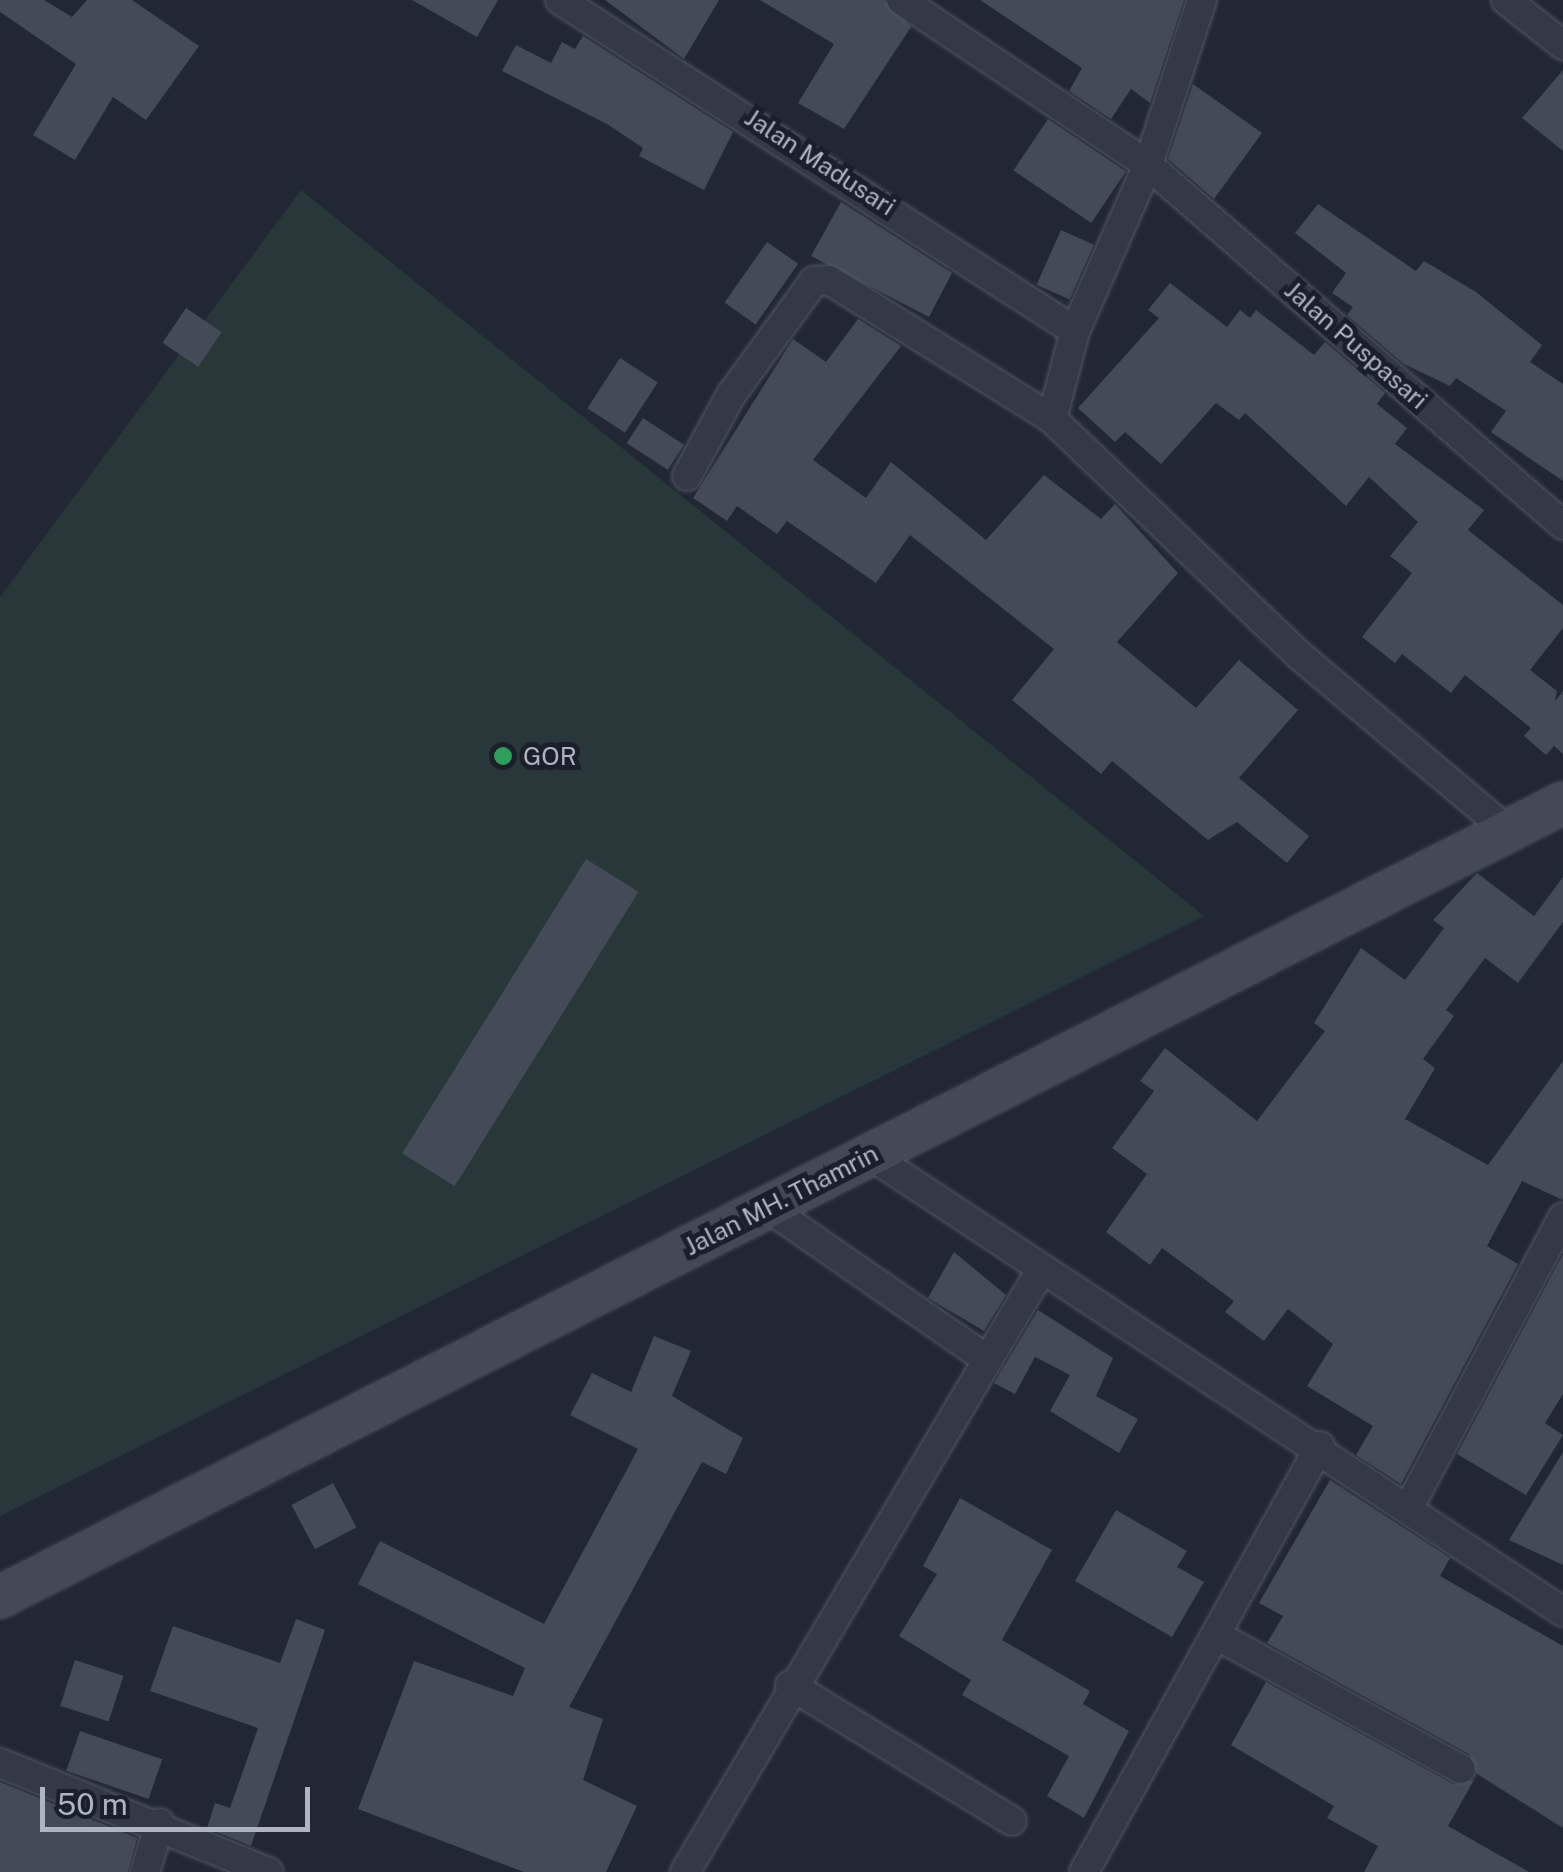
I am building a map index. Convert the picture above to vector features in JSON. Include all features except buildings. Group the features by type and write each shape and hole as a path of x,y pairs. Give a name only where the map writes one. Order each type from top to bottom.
{"main road":[{"name":"Jalan MH. Thamrin","path":"0,1597 1563,802"}],"street":[{"name":"Jalan Madusari","path":"560,0 1075,331"},
{"name":"Jalan Puspasari","path":"901,0 1148,165 1563,524"},
{"path":"1052,418 1075,331 1148,165 1202,0"},
{"path":"1506,0 1563,46"},
{"path":"687,476 731,395 820,278 1052,418 1298,655 1508,831"},
{"path":"870,1154 1041,1270 1320,1446 1563,1612"},
{"path":"767,1208 988,1360"},
{"path":"1409,1506 1563,1217"},
{"path":"684,1872 790,1684 1041,1270"},
{"path":"1084,1872 1320,1446"},
{"path":"1216,1635 1460,1769"},
{"path":"790,1684 1012,1820"},
{"path":"0,1762 160,1823 269,1872"},
{"path":"145,1872 160,1823"}],"shaded area":[{"name":"GOR","path":"301,190 1204,916 0,1516 0,597"}],"place":[{"name":"GOR","path":"503,756"}]}
